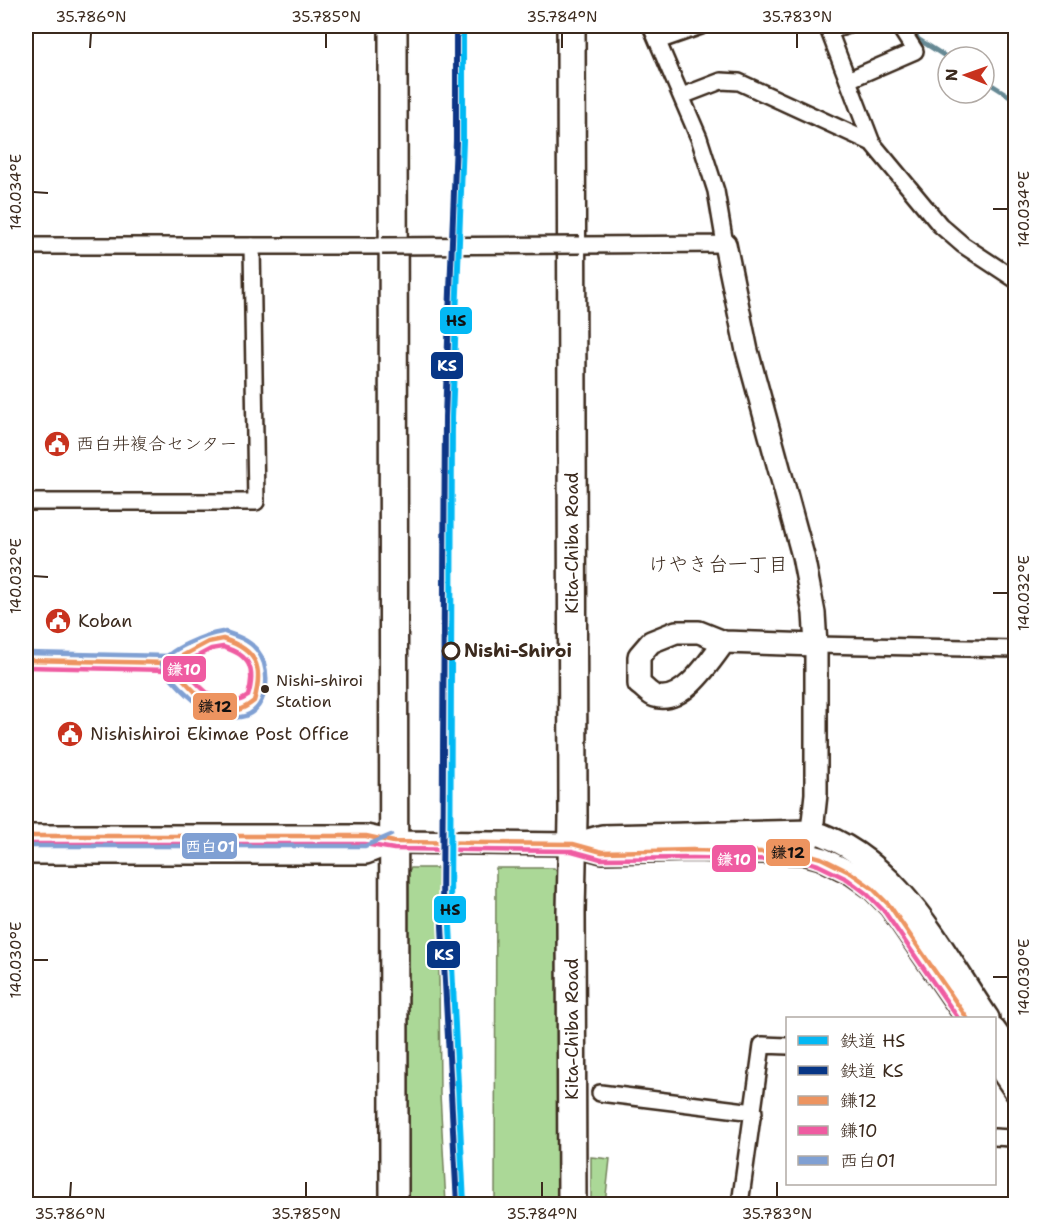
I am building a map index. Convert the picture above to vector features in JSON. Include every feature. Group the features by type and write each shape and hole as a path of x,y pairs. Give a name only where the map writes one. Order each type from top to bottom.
{"highway":[{"path":"393,26 400,842 394,1204"},
{"name":"Kita-Chiba Road","path":"571,26 566,844 572,1204"}],"street":[{"path":"651,26 682,96 717,191 725,244 747,351 810,585 816,645 816,794 812,831 803,853"},
{"path":"658,41 701,26"},
{"path":"846,26 828,28 872,143 940,225 963,245 1016,280"},
{"path":"848,80 915,51 899,26"},
{"path":"682,96 721,81 739,82 872,143"},
{"path":"26,246 725,244"},
{"path":"26,502 256,502 252,246"},
{"path":"724,642 1016,649"},
{"path":"566,844 602,836 812,831 828,836 859,854 884,873 914,906 987,1017"},
{"path":"26,836 366,836 400,842 566,844 602,852 693,850 803,853 821,858 851,873 872,888 890,906 966,1017"},
{"path":"26,853 366,853 400,842"},
{"path":"996,1032 1016,1060"},
{"path":"740,1204 762,1046 786,1046"},
{"path":"996,1063 1016,1092"},
{"path":"600,1093 754,1112"},
{"path":"996,1137 1011,1138 1016,1135"}],"green space":[{"path":"411,868 438,868 440,1094 446,1204 405,1204 404,877"},
{"path":"496,868 554,868 558,873 559,1204 495,1204"},
{"path":"591,1157 610,1159 605,1204 591,1204"}],"waterway":[{"path":"912,26 918,39 936,50"},
{"path":"996,88 1016,100"}],"rail line":[{"name":"KS","path":"456,26 456,141 445,417 442,926 457,1204"},
{"name":"HS","path":"463,26 463,141 452,417 450,926 464,1204"}],"transit line":[{"name":"西白01","path":"222,632 197,639 178,648 165,659 162,665 178,685 199,705 223,716 235,718 245,716 255,710 262,700 266,685 265,667 260,654 254,647 243,639 225,632"},
{"name":"鎌12","path":"223,639 235,643 250,654 258,669 254,701 246,707 227,711 208,703 199,696 169,663 208,642 223,639"},
{"name":"鎌10","path":"223,647 245,659 251,671 248,696 238,701 228,702 210,695 181,665 211,649 223,647"},
{"name":"西白01","path":"26,653 169,656"},
{"name":"鎌12","path":"26,660 169,663"},
{"name":"鎌10","path":"26,667 169,670"},
{"name":"西白01","path":"26,846 365,846 391,835"},
{"name":"鎌12","path":"26,836 366,836 394,842 573,844 602,852 693,850 803,853 821,858 851,873 872,888 890,906 966,1017"},
{"name":"鎌10","path":"26,844 365,844 394,849 572,851 601,859 802,860 847,879 884,911 957,1017"}],"place":[{"name":"西白井複合センター","path":"57,444"},
{"name":"Koban","path":"58,621"},
{"name":"Nishi-Shiroi","path":"451,651"},
{"name":"Nishi-shiroi Station","path":"265,689"},
{"name":"Nishishiroi Ekimae Post Office","path":"70,734"}],"district":[{"name":"けやき台一丁目","path":"718,564"}]}
